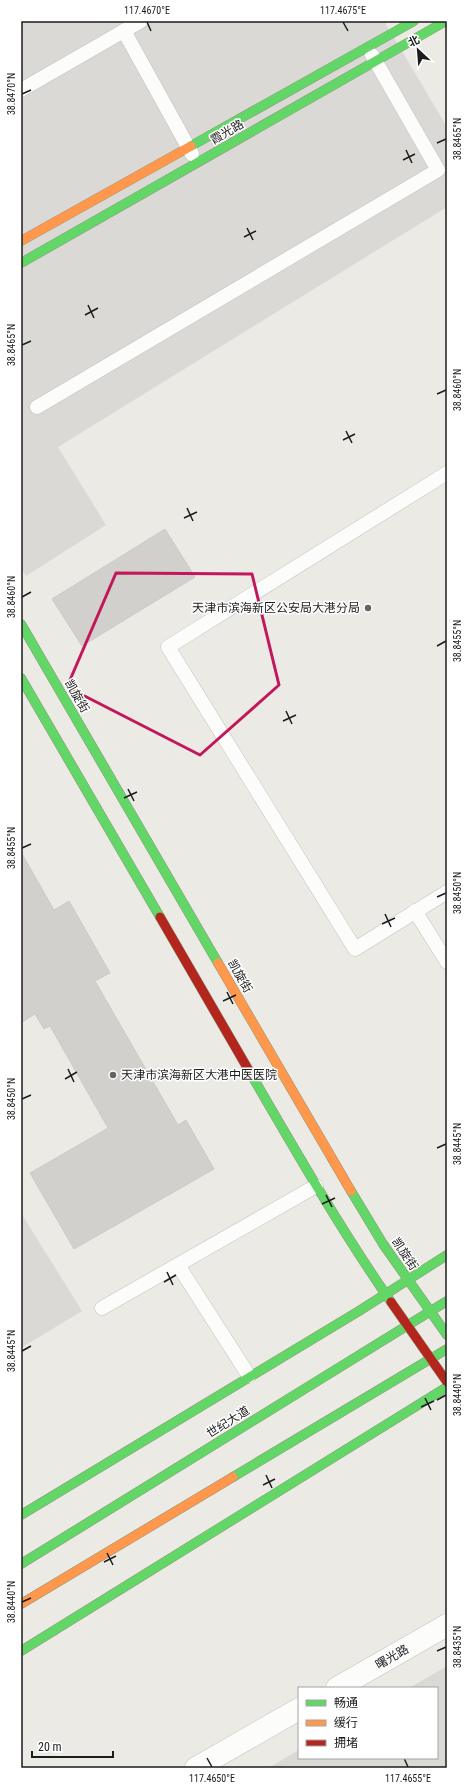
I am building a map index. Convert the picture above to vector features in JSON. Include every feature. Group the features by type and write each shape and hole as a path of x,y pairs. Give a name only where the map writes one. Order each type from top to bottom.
{"street":[{"name":"霞光路","path":"21,241 414,21"},
{"name":"霞光路","path":"21,263 446,21"},
{"name":"凯旋街","path":"21,624 339,1171 383,1244 447,1335"},
{"path":"21,678 316,1186 357,1252 447,1382"},
{"path":"21,1515 386,1294 447,1255"},
{"name":"世纪大道","path":"21,1564 447,1301"},
{"path":"21,1604 447,1349"},
{"path":"21,1651 447,1387"},
{"name":"曙光路","path":"338,1687 447,1625"},
{"path":"196,1768 298,1710"}],"lane":[{"path":"21,90 141,21"},
{"path":"124,31 198,163"},
{"path":"37,407 438,170 368,47"},
{"path":"447,474 168,647 355,949 447,892"},
{"path":"415,912 447,962"},
{"path":"102,1308 316,1186"},
{"path":"178,1265 250,1376"}],"highlighted area":[{"path":"116,573 252,574 279,685 200,755 67,687"}],"shaded area":[{"path":"21,21 384,21 447,127 447,207 58,447 106,525 26,576 21,568"},
{"path":"21,1213 82,1311 21,1348"},
{"path":"447,1666 447,1768 268,1768 298,1751 298,1759 438,1759 438,1687 411,1687"}],"building":[{"path":"165,529 195,577 82,646 52,599"},
{"name":"天津市滨海新区大港中医医院","path":"21,852 54,910 69,901 110,973 95,981 178,1125 186,1120 214,1169 74,1249 30,1173 108,1128 50,1026 44,1029 35,1014 21,1023"}],"traffic: fast":[{"path":"191,146 414,21"},
{"path":"21,263 446,21"},
{"path":"21,624 218,963"},
{"path":"21,678 160,917"},
{"path":"248,1069 335,1216 391,1302"},
{"path":"351,1191 383,1244 447,1335"},
{"path":"21,1515 359,1311 447,1255"},
{"path":"21,1564 447,1301"},
{"path":"233,1477 447,1349"},
{"path":"21,1651 447,1387"}],"traffic: slow":[{"path":"21,241 191,146"},
{"path":"218,963 351,1191"},
{"path":"21,1604 233,1477"}],"traffic: jam":[{"path":"160,917 248,1069"},
{"path":"391,1302 447,1382"}],"place":[{"name":"天津市滨海新区公安局大港分局","path":"368,608"},
{"name":"天津市滨海新区大港中医医院","path":"113,1075"}]}
